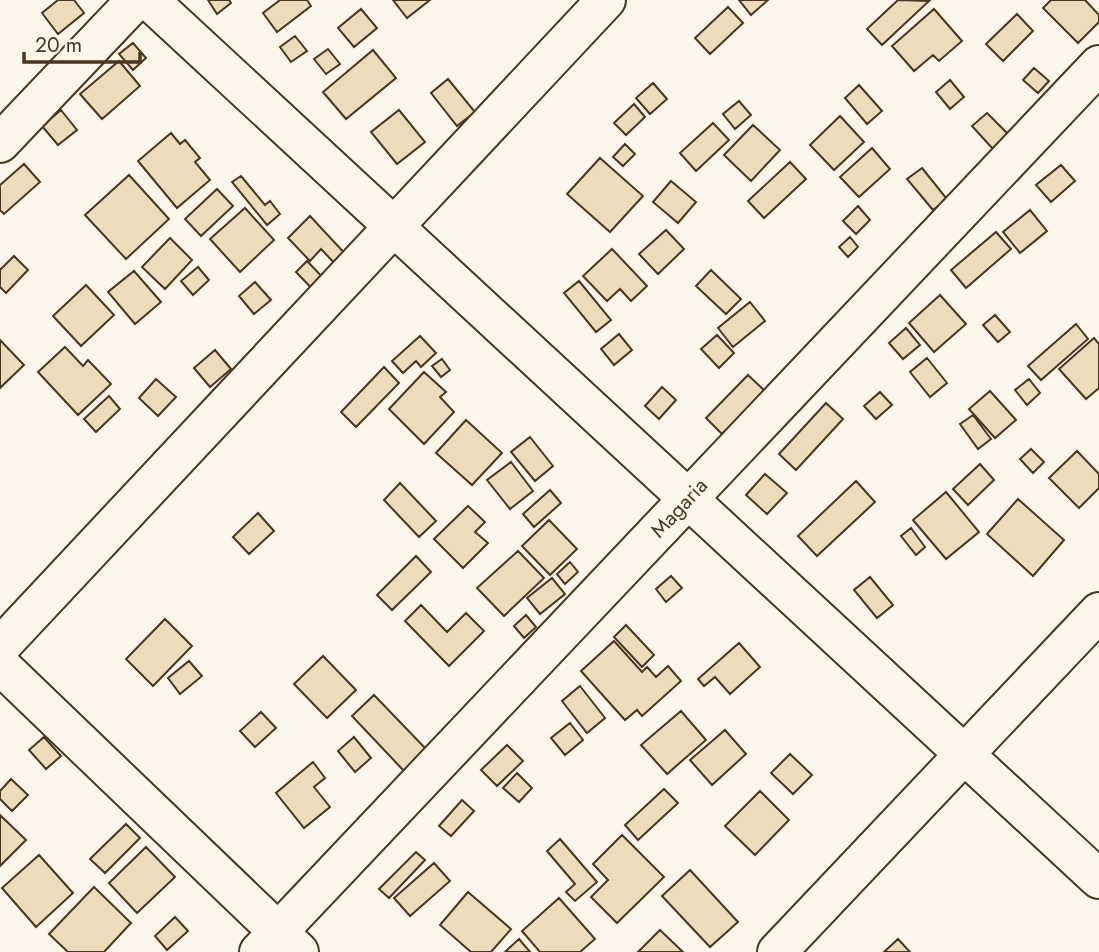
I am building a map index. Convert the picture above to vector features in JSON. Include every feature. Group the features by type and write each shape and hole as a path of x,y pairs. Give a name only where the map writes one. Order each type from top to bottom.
{"street":[{"path":"0,143 136,0"},
{"path":"149,0 1099,879"},
{"path":"0,647 606,0"},
{"name":"Magaria","path":"279,945 688,499 1099,65"},
{"path":"777,952 1099,612"},
{"path":"0,665 279,945"}],"building":[{"path":"58,0 74,0 84,13 58,34 42,13"},
{"path":"208,0 229,0 231,3 217,14"},
{"path":"280,0 307,0 311,6 277,32 263,13"},
{"path":"393,0 430,0 407,18"},
{"path":"739,0 768,0 751,15"},
{"path":"898,0 929,1 882,45 867,29"},
{"path":"1051,0 1085,0 1099,15 1099,22 1078,43 1043,8"},
{"path":"728,7 743,23 710,54 695,38"},
{"path":"361,9 377,28 354,47 338,28"},
{"path":"934,9 962,41 939,61 933,55 914,71 892,46"},
{"path":"1017,14 1033,31 1003,61 986,44"},
{"path":"295,36 307,51 291,62 280,47"},
{"path":"133,43 146,58 133,70 119,54"},
{"path":"328,49 340,64 326,74 314,59"},
{"path":"373,50 396,78 346,119 323,92"},
{"path":"119,61 140,86 102,119 80,94"},
{"path":"1034,68 1049,81 1038,93 1023,80"},
{"path":"448,79 475,112 457,126 431,93"},
{"path":"950,80 964,97 950,109 936,92"},
{"path":"653,83 667,99 650,114 636,98"},
{"path":"859,85 882,111 867,124 845,98"},
{"path":"739,101 751,115 735,129 723,114"},
{"path":"634,104 645,117 626,135 614,123"},
{"path":"61,110 77,130 58,145 42,126"},
{"path":"399,110 425,142 397,164 371,132"},
{"path":"987,113 1008,134 993,149 972,126"},
{"path":"840,116 864,142 834,170 810,145"},
{"path":"713,123 729,140 696,171 680,153"},
{"path":"753,125 780,150 751,181 724,155"},
{"path":"171,133 180,144 185,140 200,158 195,162 210,180 177,208 138,161"},
{"path":"625,144 635,154 623,166 613,157"},
{"path":"872,148 890,169 859,197 840,177"},
{"path":"600,158 643,196 610,232 567,194"},
{"path":"790,162 806,179 764,218 748,201"},
{"path":"24,164 40,182 4,214 0,210 0,185"},
{"path":"1061,165 1075,181 1051,202 1036,185"},
{"path":"922,168 947,199 933,210 907,179"},
{"path":"129,175 169,219 126,259 85,215"},
{"path":"241,176 265,205 270,201 280,214 267,225 232,182"},
{"path":"671,181 696,202 678,223 653,202"},
{"path":"217,189 233,206 201,236 185,219"},
{"path":"858,206 870,220 856,234 843,221"},
{"path":"245,208 274,240 240,272 210,239"},
{"path":"1030,210 1047,231 1020,253 1003,232"},
{"path":"310,216 350,259 340,269 321,249 310,261 288,238"},
{"path":"666,230 684,249 658,274 639,254"},
{"path":"996,232 1011,249 966,288 951,270"},
{"path":"850,237 858,247 848,257 839,247"},
{"path":"170,238 192,260 165,289 142,267"},
{"path":"612,249 647,286 631,301 620,289 607,301 583,276"},
{"path":"14,256 28,270 6,293 0,287 0,270"},
{"path":"307,261 330,285 319,296 296,272"},
{"path":"198,267 209,280 193,295 181,281"},
{"path":"711,270 741,299 726,314 696,286"},
{"path":"134,271 161,302 135,324 108,292"},
{"path":"579,281 611,320 596,332 564,293"},
{"path":"255,282 271,300 254,314 239,296"},
{"path":"86,285 114,315 81,346 53,316"},
{"path":"940,295 966,324 934,352 909,323"},
{"path":"750,302 765,321 733,347 718,328"},
{"path":"995,315 1010,332 998,342 983,325"},
{"path":"1076,324 1088,339 1041,380 1028,366"},
{"path":"906,328 920,345 903,359 889,343"},
{"path":"619,334 632,350 614,365 601,349"},
{"path":"717,335 734,353 719,368 701,349"},
{"path":"420,336 436,353 421,367 416,361 403,373 392,361"},
{"path":"1094,338 1099,344 1099,388 1086,399 1059,369"},
{"path":"0,340 24,365 0,388"},
{"path":"65,347 83,366 88,360 111,384 78,415 38,372"},
{"path":"215,350 231,369 210,387 194,368"},
{"path":"927,358 947,383 930,397 910,372"},
{"path":"442,359 450,370 441,377 432,366"},
{"path":"384,367 399,383 356,427 341,412"},
{"path":"424,372 446,392 440,397 454,412 424,444 389,409"},
{"path":"748,375 765,391 722,434 706,418"},
{"path":"156,379 176,397 158,416 139,398"},
{"path":"1029,379 1040,393 1027,405 1015,390"},
{"path":"662,387 676,400 659,419 645,406"},
{"path":"990,391 1016,420 995,438 969,409"},
{"path":"880,392 892,405 876,419 864,406"},
{"path":"109,396 120,409 96,432 84,419"},
{"path":"826,403 843,419 796,470 779,454"},
{"path":"973,415 991,439 978,449 960,424"},
{"path":"466,420 502,453 472,485 436,453"},
{"path":"530,437 553,466 535,481 511,452"},
{"path":"1031,449 1044,462 1033,473 1020,459"},
{"path":"1077,451 1099,474 1099,488 1079,508 1049,478"},
{"path":"511,462 533,491 510,509 487,480"},
{"path":"980,464 994,480 968,505 953,489"},
{"path":"765,474 787,493 767,514 746,495"},
{"path":"856,481 875,502 817,556 798,536"},
{"path":"400,483 436,521 419,537 384,500"},
{"path":"550,490 561,503 534,527 523,514"},
{"path":"946,492 979,532 946,559 913,520"},
{"path":"1018,499 1064,540 1033,576 987,534"},
{"path":"468,506 485,522 475,532 488,543 463,568 434,539"},
{"path":"258,513 274,531 249,554 233,537"},
{"path":"549,520 577,549 550,575 522,546"},
{"path":"911,528 925,547 916,555 901,536"},
{"path":"518,551 544,578 504,616 477,588"},
{"path":"416,556 431,572 392,610 377,595"},
{"path":"570,562 578,572 565,584 557,574"},
{"path":"671,576 682,588 666,602 656,589"},
{"path":"870,577 893,605 877,618 854,590"},
{"path":"552,578 565,594 540,614 527,598"},
{"path":"421,605 447,632 466,613 484,631 449,666 405,621"},
{"path":"526,615 536,627 524,638 514,626"},
{"path":"165,619 192,646 153,686 126,659"},
{"path":"626,625 654,655 642,667 614,637"},
{"path":"614,641 642,672 647,667 656,677 668,666 681,681 642,716 637,710 625,720 581,671"},
{"path":"739,643 760,667 730,694 715,677 704,686 698,679"},
{"path":"323,656 356,690 327,718 294,684"},
{"path":"189,661 202,676 180,694 168,678"},
{"path":"580,686 605,718 587,733 562,701"},
{"path":"374,695 426,749 404,771 352,716"},
{"path":"681,711 706,740 667,774 641,745"},
{"path":"261,712 276,728 255,747 240,731"},
{"path":"570,723 583,740 565,755 551,738"},
{"path":"725,730 746,754 712,785 690,760"},
{"path":"44,737 61,756 46,769 29,750"},
{"path":"354,737 371,758 355,772 338,751"},
{"path":"507,745 523,761 497,786 481,770"},
{"path":"790,754 812,775 793,794 771,773"},
{"path":"313,762 325,778 314,787 330,807 304,828 276,793"},
{"path":"517,773 532,788 519,802 503,788"},
{"path":"11,779 28,795 12,811 0,799 0,791"},
{"path":"664,789 678,803 638,840 625,825"},
{"path":"760,791 789,820 755,855 725,826"},
{"path":"462,800 474,811 451,836 439,826"},
{"path":"0,815 26,840 0,866"},
{"path":"126,824 140,838 105,873 90,859"},
{"path":"622,835 664,877 617,923 591,897 608,880 593,864"},
{"path":"560,839 597,882 575,901 566,892 575,884 547,851"},
{"path":"146,847 175,877 137,913 109,883"},
{"path":"416,852 425,860 389,898 379,889"},
{"path":"39,855 73,893 36,927 2,888"},
{"path":"434,863 450,881 410,916 394,898"},
{"path":"690,870 738,922 710,947 662,896"},
{"path":"94,887 131,923 104,952 68,952 49,934"},
{"path":"468,892 511,929 491,952 471,952 440,925"},
{"path":"559,898 595,939 580,952 540,952 522,931"},
{"path":"175,917 188,931 167,950 155,936"},
{"path":"660,930 683,952 638,952"},
{"path":"519,939 530,952 505,952"},
{"path":"898,939 910,952 884,952"}]}
